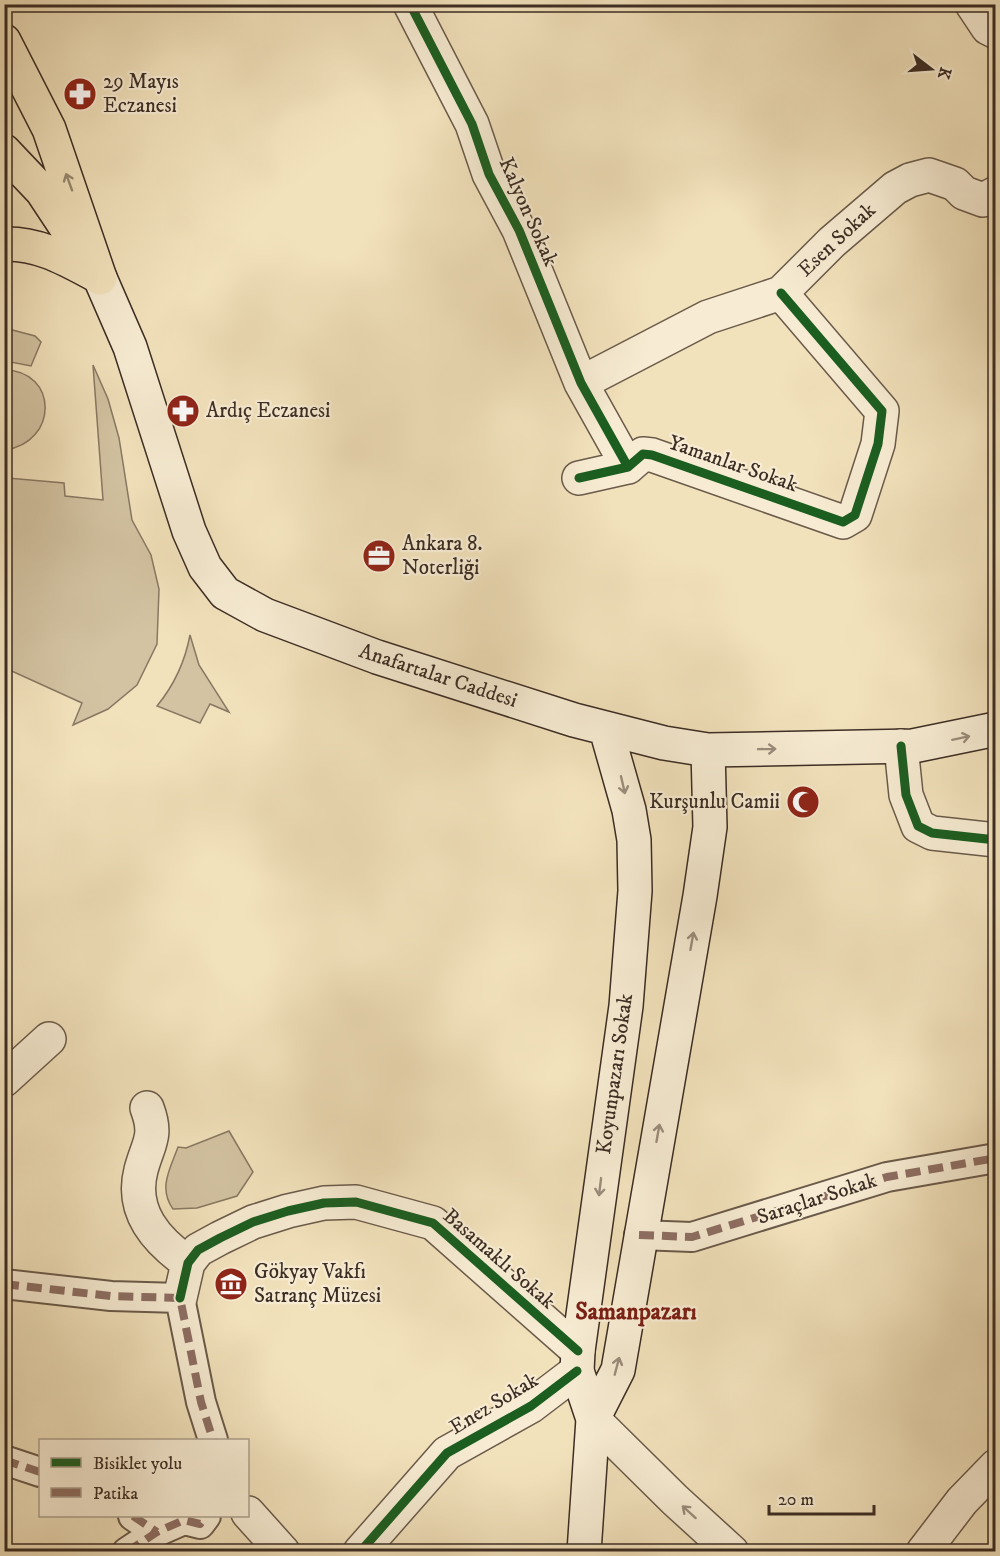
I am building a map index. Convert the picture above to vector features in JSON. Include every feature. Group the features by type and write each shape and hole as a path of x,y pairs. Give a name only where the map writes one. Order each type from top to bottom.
{"main road":[{"path":"4,41 48,129 69,182 100,278"},
{"path":"4,151 42,191 100,278"},
{"path":"4,244 23,244 57,254 100,278"}],"street":[{"name":"Kalyon Sokak","path":"410,4 472,124 489,174 519,230 581,383 628,466"},
{"path":"972,4 988,28 996,32"},
{"name":"Esen Sokak","path":"581,383 708,317 782,293 832,242 895,188 910,180 929,175 936,177 955,184 964,193 991,205"},
{"name":"Anafartalar Caddesi","path":"100,278 130,347 189,531 205,567 225,593 302,631 606,729 708,750 901,746 964,738 996,729"},
{"name":"Yamanlar Sokak","path":"579,478 628,466 643,454 652,455 843,522 855,515 878,444 882,411 782,293"},
{"name":"Koyunpazarı Sokak","path":"606,729 629,810 634,840 635,891 626,1006 578,1361 593,1419 675,1500 732,1551"},
{"path":"901,746 906,795 918,826 932,833 996,840"},
{"path":"584,1551 593,1419 618,1370 639,1235 700,896 710,827 708,750"},
{"path":"4,1080 49,1039"},
{"path":"147,1108 154,1127 140,1174 141,1211 162,1245 188,1263 180,1298 201,1402 213,1439"},
{"name":"Saraçlar Sokak","path":"639,1235 692,1237 886,1177 996,1158"},
{"name":"Basamaklı Sokak","path":"188,1263 198,1250 253,1222 324,1203 356,1202 434,1223 578,1361"},
{"path":"4,1284 111,1296 180,1298"},
{"name":"Enez Sokak","path":"360,1551 447,1453 531,1406 578,1361"},
{"path":"4,1460 39,1472"},
{"path":"923,1551 962,1501 996,1466"},
{"path":"249,1514 283,1551"},
{"path":"136,1517 157,1532"},
{"path":"127,1551 157,1532 184,1520 200,1524 205,1517"}],"shaded area":[{"path":"5,328 35,336 41,342 31,366 5,361"},
{"path":"93,365 108,399 119,438 132,520 151,555 159,589 157,644 137,685 108,709 73,725 82,703 5,668 5,497 8,478 64,483 65,496 103,500"},
{"path":"5,370 22,373 35,382 43,394 45,407 43,421 35,434 23,444 5,450"},
{"path":"190,635 199,665 229,712 210,704 200,723 157,706 178,672"},
{"path":"229,1131 253,1172 237,1196 197,1208 173,1209 166,1194 166,1186 178,1147 186,1148"}],"marked path":[{"path":"639,1235 692,1237 887,1177 996,1158"},
{"path":"4,1284 111,1296 180,1298 201,1402 213,1439"},
{"path":"4,1460 39,1472"},
{"path":"134,1517 157,1532"},
{"path":"127,1552 157,1532 184,1520 200,1524 205,1517"}],"cycle path":[{"path":"410,4 472,124 489,174 519,230 581,383 628,467"},
{"path":"579,478 628,467 643,454 652,455 843,522 855,515 878,444 882,411 781,293"},
{"path":"901,746 906,795 918,826 932,833 996,840"},
{"path":"180,1298 188,1263 198,1250 253,1222 288,1211 324,1203 356,1202 433,1223 578,1351"},
{"path":"360,1552 447,1453 531,1406 577,1371"}],"place":[{"name":"29 Mayıs Eczanesi","path":"80,94"},
{"name":"Ardıç Eczanesi","path":"183,411"},
{"name":"Ankara 8. Noterliği","path":"379,556"},
{"name":"Kurşunlu Camii","path":"803,802"},
{"name":"Gökyay Vakfı Satranç Müzesi","path":"231,1284"}],"district":[{"name":"Samanpazarı","path":"636,1312"}]}
